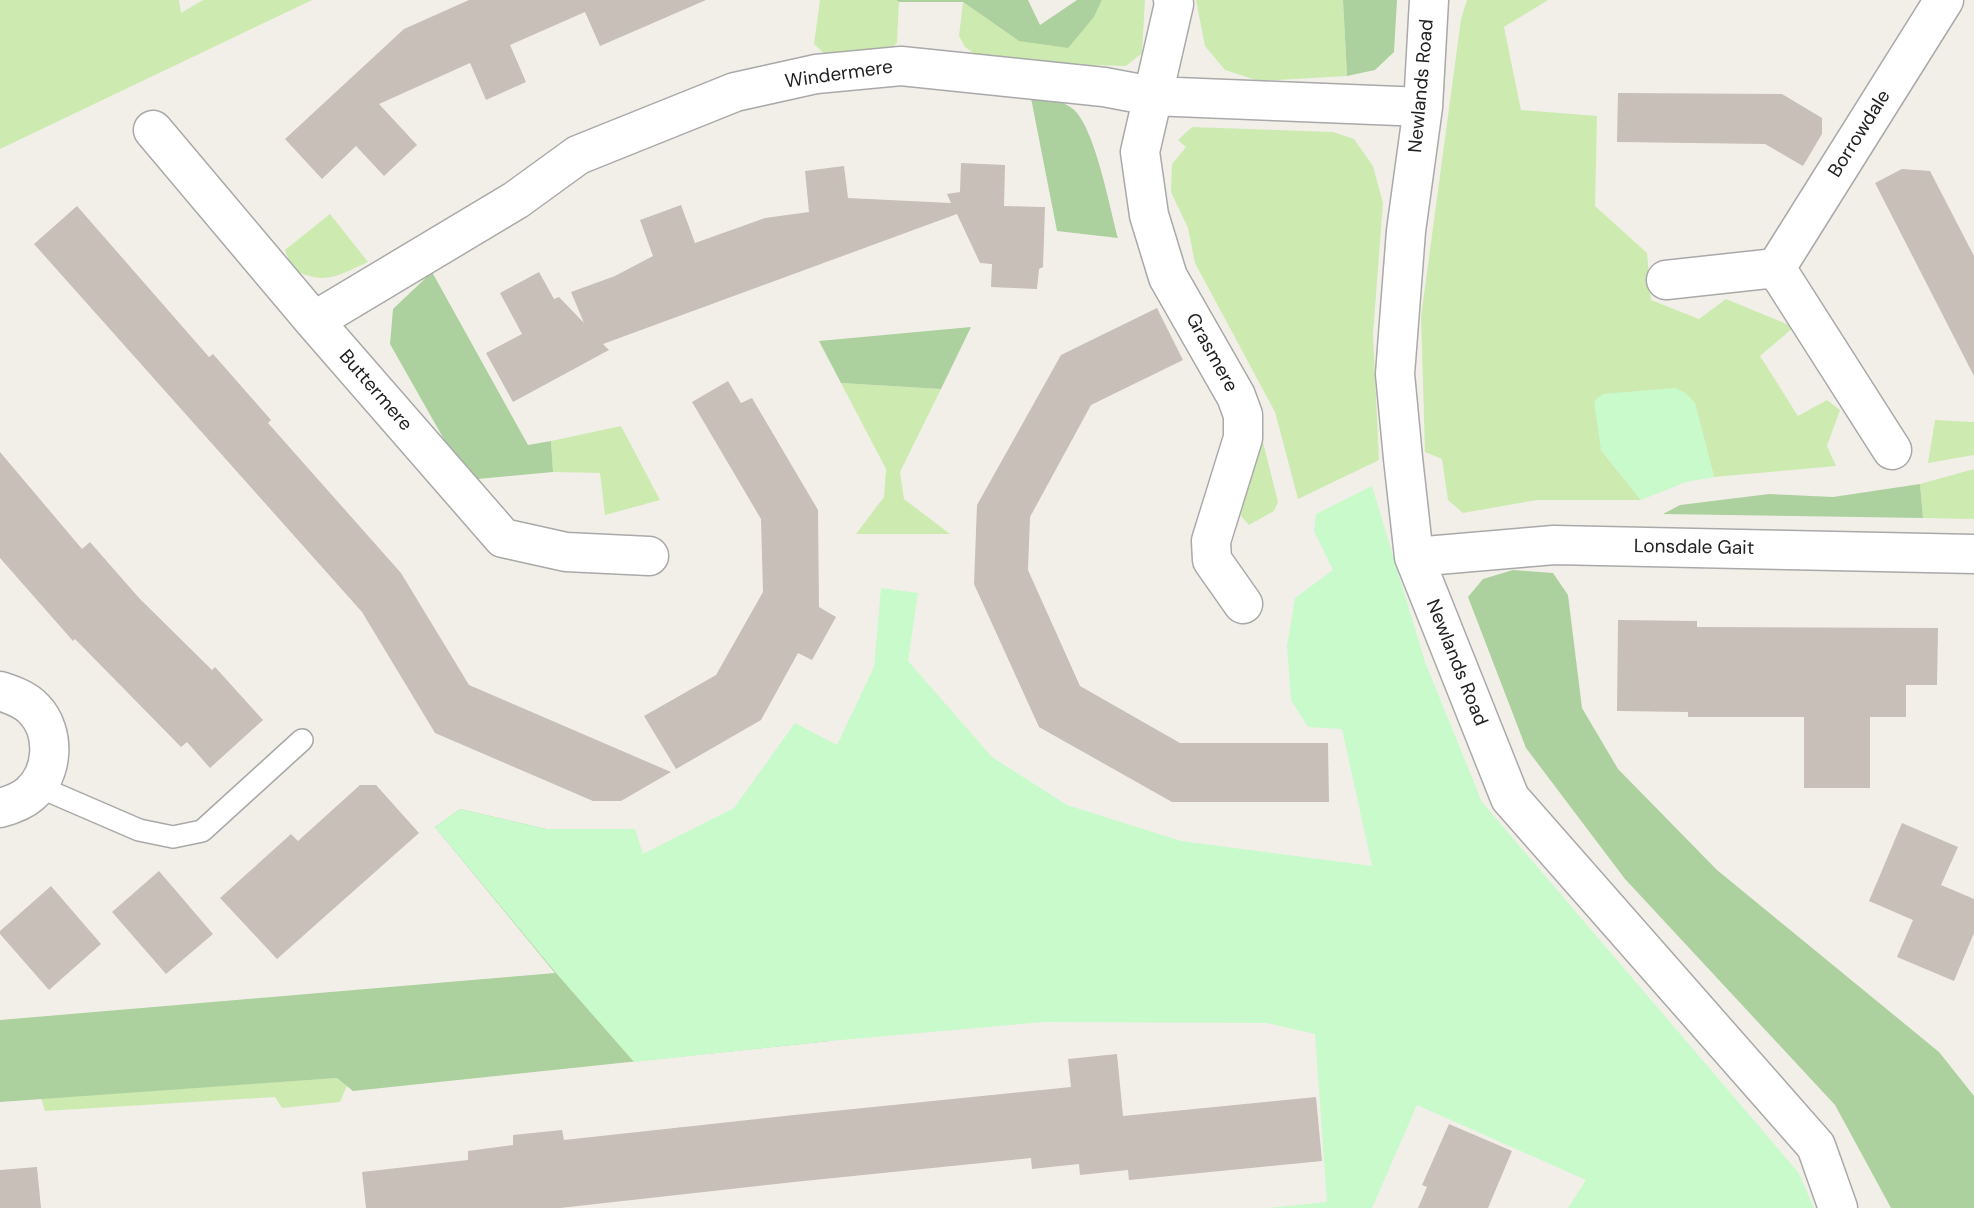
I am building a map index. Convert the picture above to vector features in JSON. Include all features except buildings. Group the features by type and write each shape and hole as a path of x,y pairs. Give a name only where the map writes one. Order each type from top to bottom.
{"street":[{"name":"Grasmere","path":"1173,0 1140,152 1149,215 1168,277 1236,396 1243,415 1243,438 1211,541 1212,560 1243,604"},
{"name":"Newlands Road","path":"1429,0 1423,107 1406,231 1395,374 1415,557 1510,798 1816,1146 1838,1208"},
{"name":"Borrowdale","path":"1776,268 1944,0"},
{"name":"Windermere","path":"314,321 516,200 578,155 735,92 816,74 901,66 1104,87 1152,96 1423,107"},
{"name":"Buttermere","path":"153,130 314,321 503,538 566,552 649,556"},
{"path":"1666,280 1776,268 1892,450"},
{"name":"Lonsdale Gait","path":"1415,557 1554,545 1974,554"},
{"path":"0,691 19,697 34,709 44,724 50,743 49,762 37,786 30,794 0,808"}],"lane":[{"path":"37,786 139,830 173,837 202,831 302,740"}],"green space":[{"path":"0,0 179,0 181,13 203,0 312,0 0,149"},
{"path":"820,0 896,0 899,2 897,43 879,59 832,61 814,44"},
{"path":"896,0 1028,0 1040,25 1077,0 1102,0 1094,17 1068,48 1019,41 963,2"},
{"path":"1102,0 1145,0 1142,53 1126,66 986,62 965,47 959,36 963,2 1019,41 1094,17"},
{"path":"1196,0 1343,0 1347,76 1259,81 1225,70 1205,46"},
{"path":"1343,0 1397,0 1394,52 1375,70 1347,76"},
{"path":"1467,0 1548,0 1504,27 1521,110 1597,116 1595,206 1647,253 1651,300 1699,319 1726,299 1794,327 1760,356 1798,416 1827,400 1840,410 1827,446 1836,466 1714,477 1695,404 1601,450 1641,500 1537,500 1463,513 1448,500 1442,459 1425,452 1421,317 1461,19"},
{"path":"1031,98 1063,103 1073,109 1081,119 1095,150 1118,238 1057,231"},
{"path":"1192,127 1333,132 1354,139 1373,166 1383,203 1373,334 1379,460 1298,499 1275,412 1195,263 1188,228 1171,192 1172,164 1186,147 1178,140"},
{"path":"330,214 368,262 339,275 323,278 292,269 285,250"},
{"path":"432,272 528,445 551,441 553,472 467,480 390,344 393,309"},
{"path":"971,327 941,389 841,383 819,341"},
{"path":"841,383 941,389 900,472 904,499 950,534 856,534 884,497 886,469"},
{"path":"1675,388 1686,393 1695,403 1714,477 1686,482 1641,500 1601,450 1594,401 1603,394"},
{"path":"1935,420 1974,422 1974,455 1928,463"},
{"path":"621,426 660,500 605,515 600,473 553,472 551,441"},
{"path":"1261,434 1278,502 1274,511 1249,525 1241,516 1242,501"},
{"path":"1974,469 1974,519 1923,518 1920,484"},
{"path":"1920,484 1923,518 1663,514 1680,505 1769,494 1833,497"},
{"path":"1372,486 1425,662 1482,802 1798,1172 1814,1208 1568,1208 1586,1180 1417,1105 1372,1208 1268,1208 1327,1202 1315,1034 1267,1023 1044,1022 634,1062 435,827 460,809 546,829 635,829 643,854 734,808 795,723 837,745 874,667 881,588 918,593 908,661 992,757 1067,805 1181,841 1372,866 1342,729 1308,727 1291,700 1287,646 1295,598 1333,570 1314,531 1316,514"},
{"path":"1513,570 1553,573 1568,595 1582,708 1618,769 1717,870 1939,1052 1974,1096 1974,1208 1891,1208 1835,1105 1625,879 1526,748 1468,597 1483,579"},
{"path":"460,809 546,829 596,829 830,1041 353,1091 337,1078 0,1102 0,1020 555,973 435,827"},
{"path":"337,1078 347,1086 340,1102 282,1108 275,1097 45,1111 41,1098"}]}
